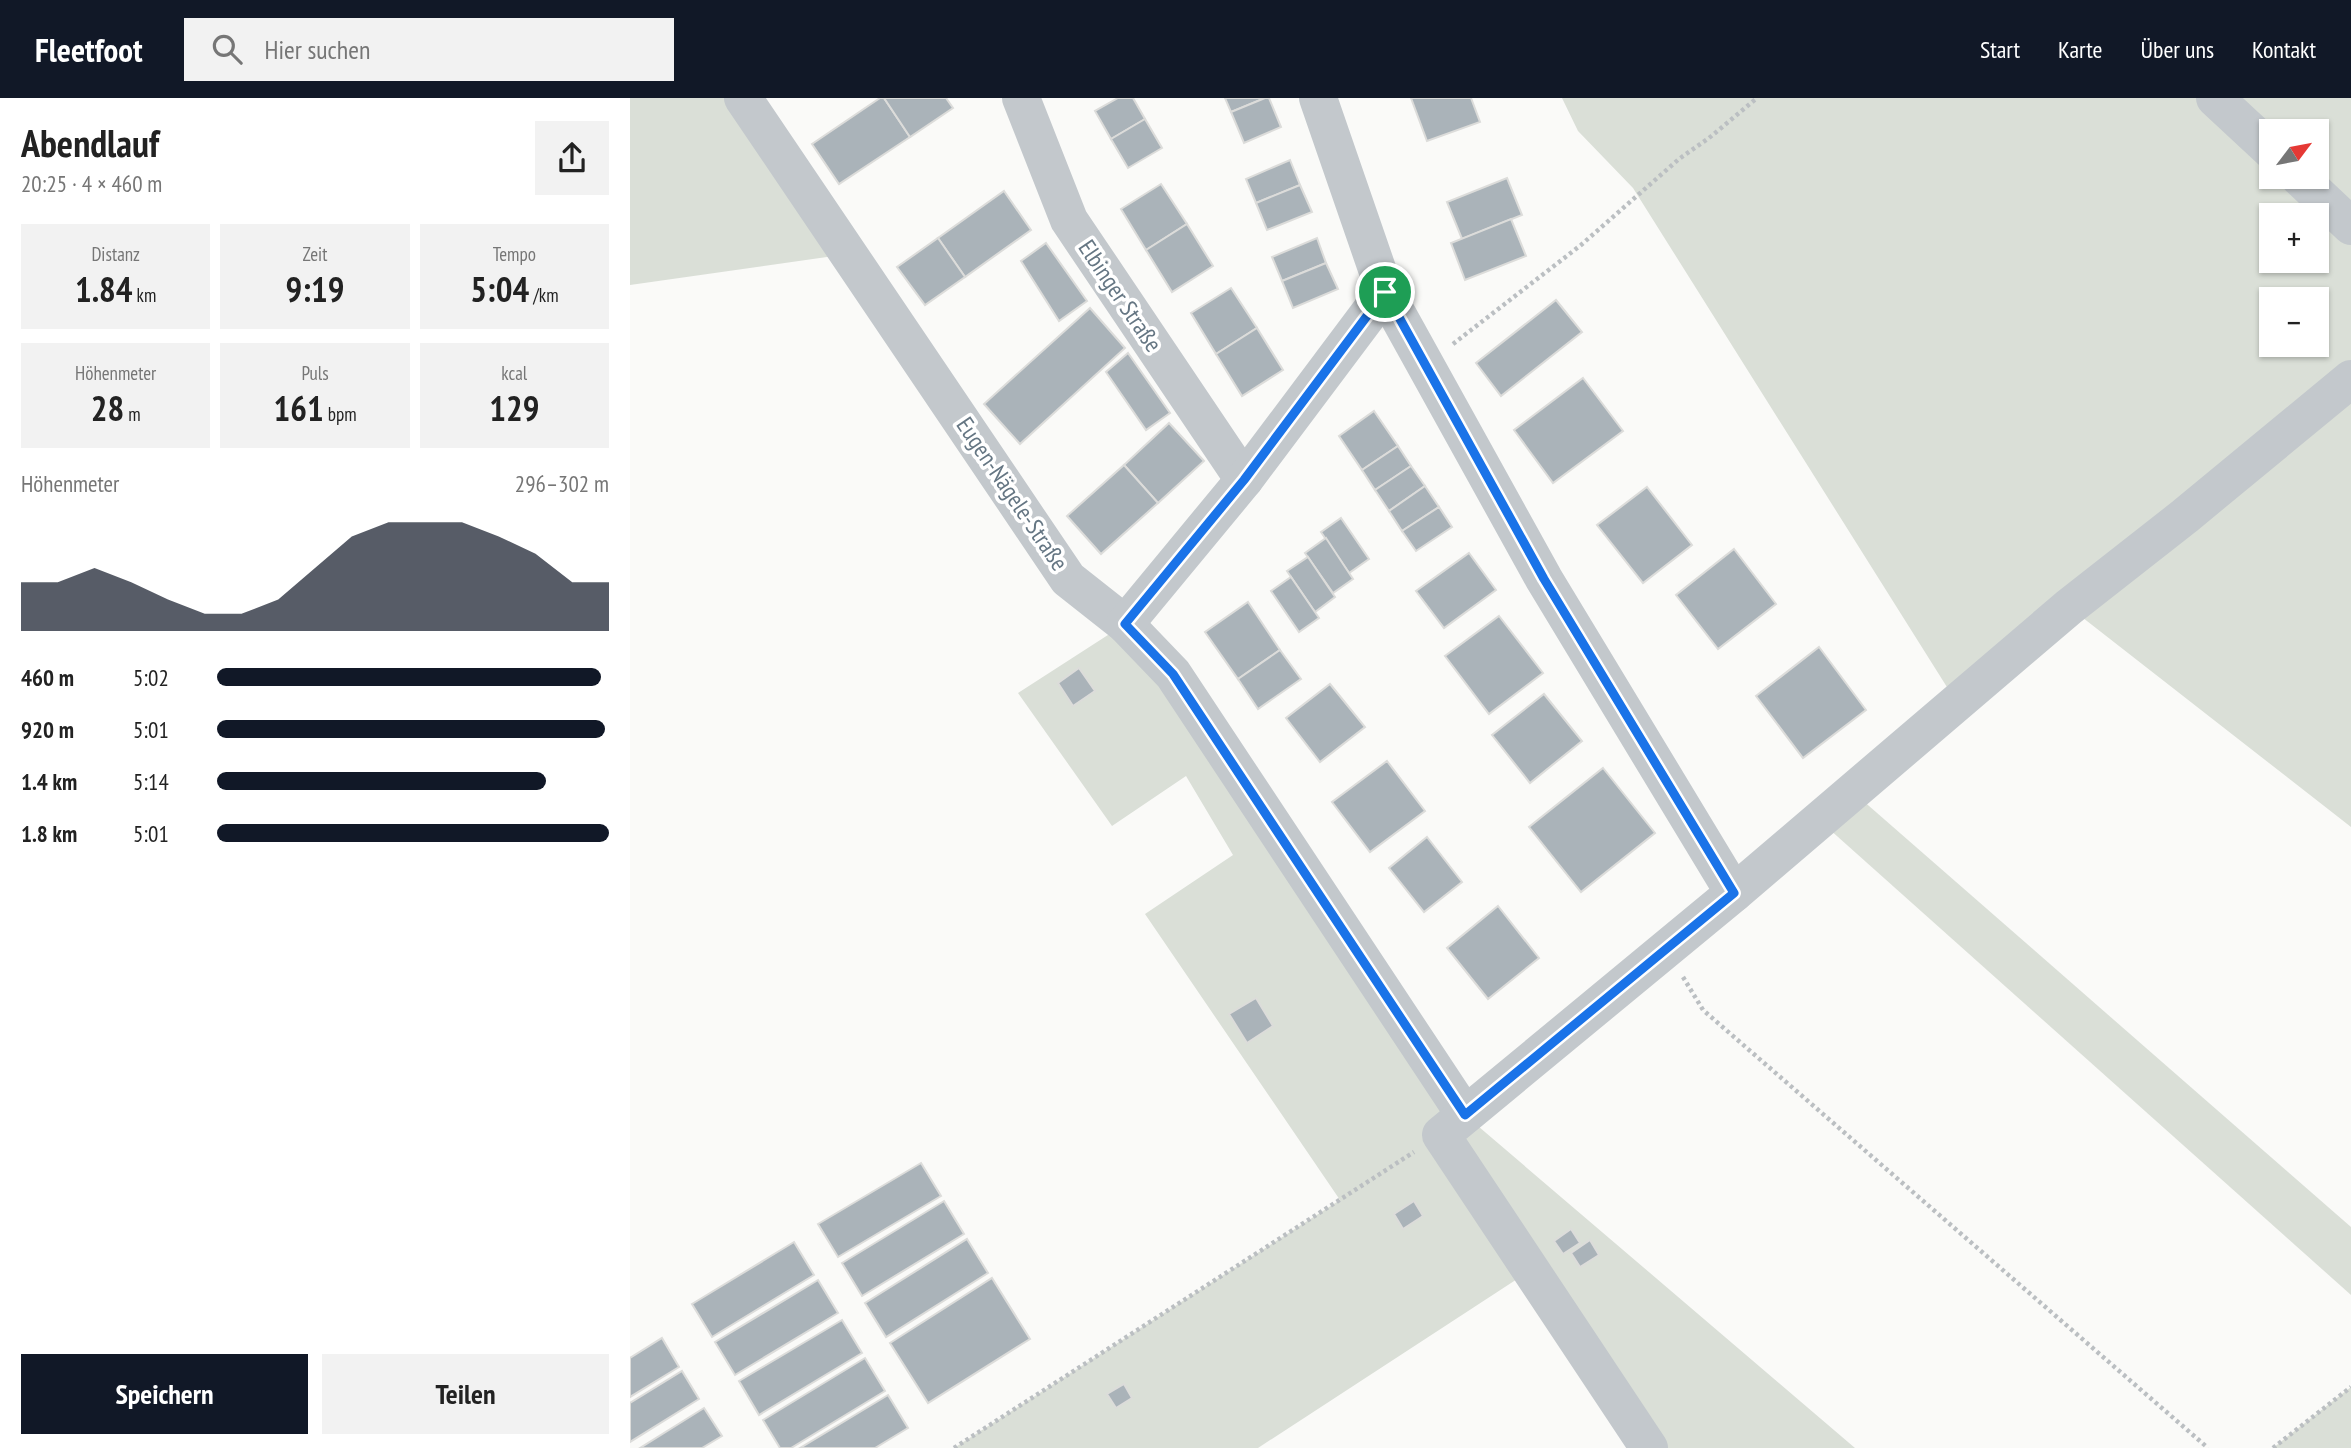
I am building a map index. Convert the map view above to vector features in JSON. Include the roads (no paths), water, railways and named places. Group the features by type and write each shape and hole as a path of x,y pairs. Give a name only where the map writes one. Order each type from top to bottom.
{"street":[{"name":"Eugen-Nägele-Straße","path":"743,98 1069,579 1125,624 1173,674 1453,1125 1649,1448"},
{"name":"Elbinger Straße","path":"1021,98 1069,220 1244,480"},
{"path":"1318,98 1385,292 1544,579 1734,893"},
{"path":"2216,98 2259,139"},
{"path":"2312,189 2351,226"},
{"path":"1125,624 1244,480 1385,292"},
{"path":"1453,1125 1734,893 2069,607 2185,516 2351,379"}]}
